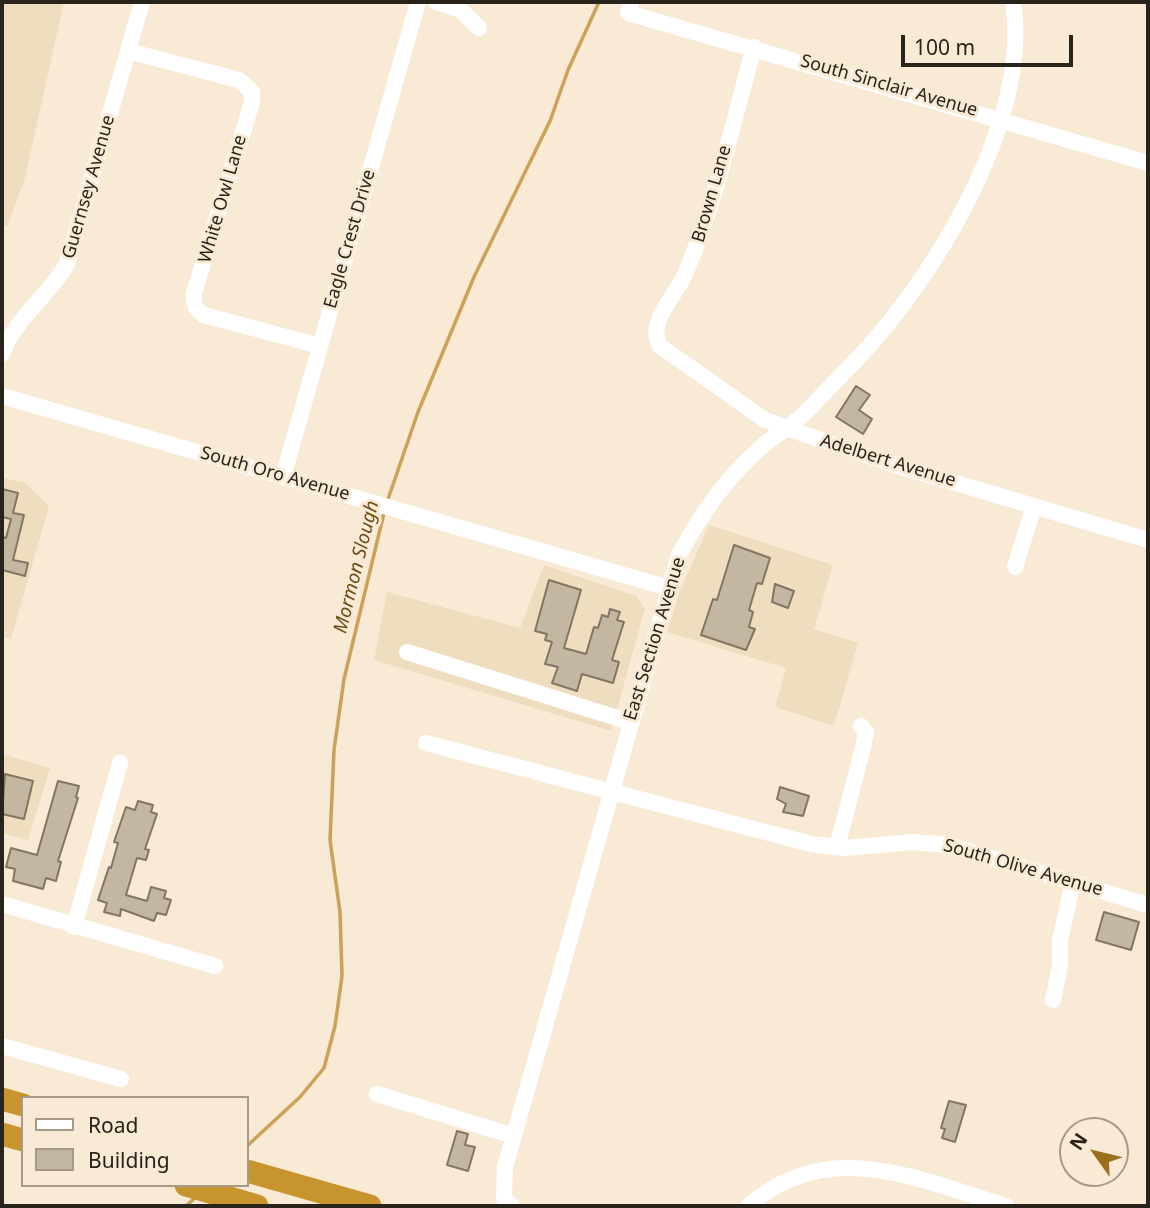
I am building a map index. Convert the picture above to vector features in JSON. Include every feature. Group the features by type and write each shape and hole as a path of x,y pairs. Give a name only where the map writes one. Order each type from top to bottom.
{"highway":[{"path":"2,1099 21,1104"},
{"path":"2,1134 21,1139"},
{"path":"248,1171 370,1206"},
{"path":"172,1187 214,1201 257,1206"},
{"path":"190,1187 214,1201"}],"street":[{"name":"Guernsey Avenue","path":"2,354 14,329 56,283 67,264 142,2"},
{"name":"Eagle Crest Drive","path":"283,477 418,2"},
{"path":"436,2 461,10 479,28"},
{"name":"East Section Avenue","path":"509,1204 502,1187 514,1136 679,555 698,519 716,493 750,458 841,376 912,291 942,244 977,179 1000,119 1016,45 1013,2"},
{"name":"South Sinclair Avenue","path":"630,7 754,47 1148,163"},
{"name":"Brown Lane","path":"655,333 657,323 683,279 698,245 754,47"},
{"name":"White Owl Lane","path":"128,51 239,80 252,92 252,102 194,293 193,303 197,311 320,346"},
{"name":"Adelbert Avenue","path":"655,333 663,349 765,420 834,446 1148,540"},
{"name":"South Oro Avenue","path":"2,396 668,588"},
{"path":"1015,567 1034,506"},
{"path":"407,652 630,722"},
{"path":"837,847 863,748 866,732 861,726"},
{"name":"South Olive Avenue","path":"426,743 610,794 811,844 837,847 912,842 947,845 1148,905"},
{"path":"74,926 120,763"},
{"path":"1053,1000 1060,966 1060,940 1073,882"},
{"path":"2,904 215,966"},
{"path":"2,1046 121,1079"},
{"path":"377,1094 514,1136"},
{"path":"748,1206 764,1192 793,1177 824,1169 853,1167 878,1169 1006,1206"}],"shaded area":[{"path":"2,2 64,2 25,178 7,227 2,226"},
{"path":"2,478 24,482 49,506 11,639 2,636"},
{"path":"709,525 833,565 814,629 858,643 834,726 775,707 786,668 667,632 681,588"},
{"path":"544,565 636,596 645,608 611,731 374,660 387,592 520,628"},
{"path":"2,754 50,768 28,840 2,833"}],"building":[{"path":"856,386 870,395 859,410 872,419 863,434 836,417"},
{"path":"2,489 18,493 13,513 24,515 13,560 28,563 25,576 2,570 2,537 6,538 11,519 2,517"},
{"path":"734,545 770,558 762,584 757,583 749,610 753,612 749,627 755,629 746,650 701,635 713,599 717,600"},
{"path":"549,580 581,590 564,648 586,654 594,627 598,628 602,615 608,617 610,609 620,612 617,620 624,622 612,660 619,662 613,683 582,674 577,691 552,683 558,667 545,664 552,642 545,640 547,634 535,631"},
{"path":"775,584 794,591 788,608 772,602"},
{"path":"5,774 33,781 24,819 2,814"},
{"path":"58,781 79,786 78,798 58,861 61,862 56,881 46,878 43,889 13,881 15,869 6,867 11,848 37,855"},
{"path":"780,787 809,796 803,816 783,812 786,804 777,799"},
{"path":"138,801 153,805 151,812 157,814 145,849 149,850 146,860 137,858 126,895 147,901 151,887 166,891 164,898 171,900 166,915 157,913 154,921 121,909 120,916 104,912 107,903 98,900 109,867 111,868 118,843 114,842 126,807 135,810"},
{"path":"1104,912 1139,922 1131,950 1096,940"},
{"path":"949,1101 966,1105 955,1142 942,1138 945,1129 941,1128"},
{"path":"457,1131 468,1134 465,1145 475,1147 468,1171 447,1165"}],"waterway":[{"name":"Mormon Slough","path":"387,502 418,412 474,277 550,121 568,70 599,2"},
{"name":"Mormon Slough","path":"248,1145 300,1097 324,1068 335,1026 342,976 340,912 330,840 334,750 344,679 384,513"},
{"name":"Mormon Slough","path":"186,1206 196,1197"}]}
